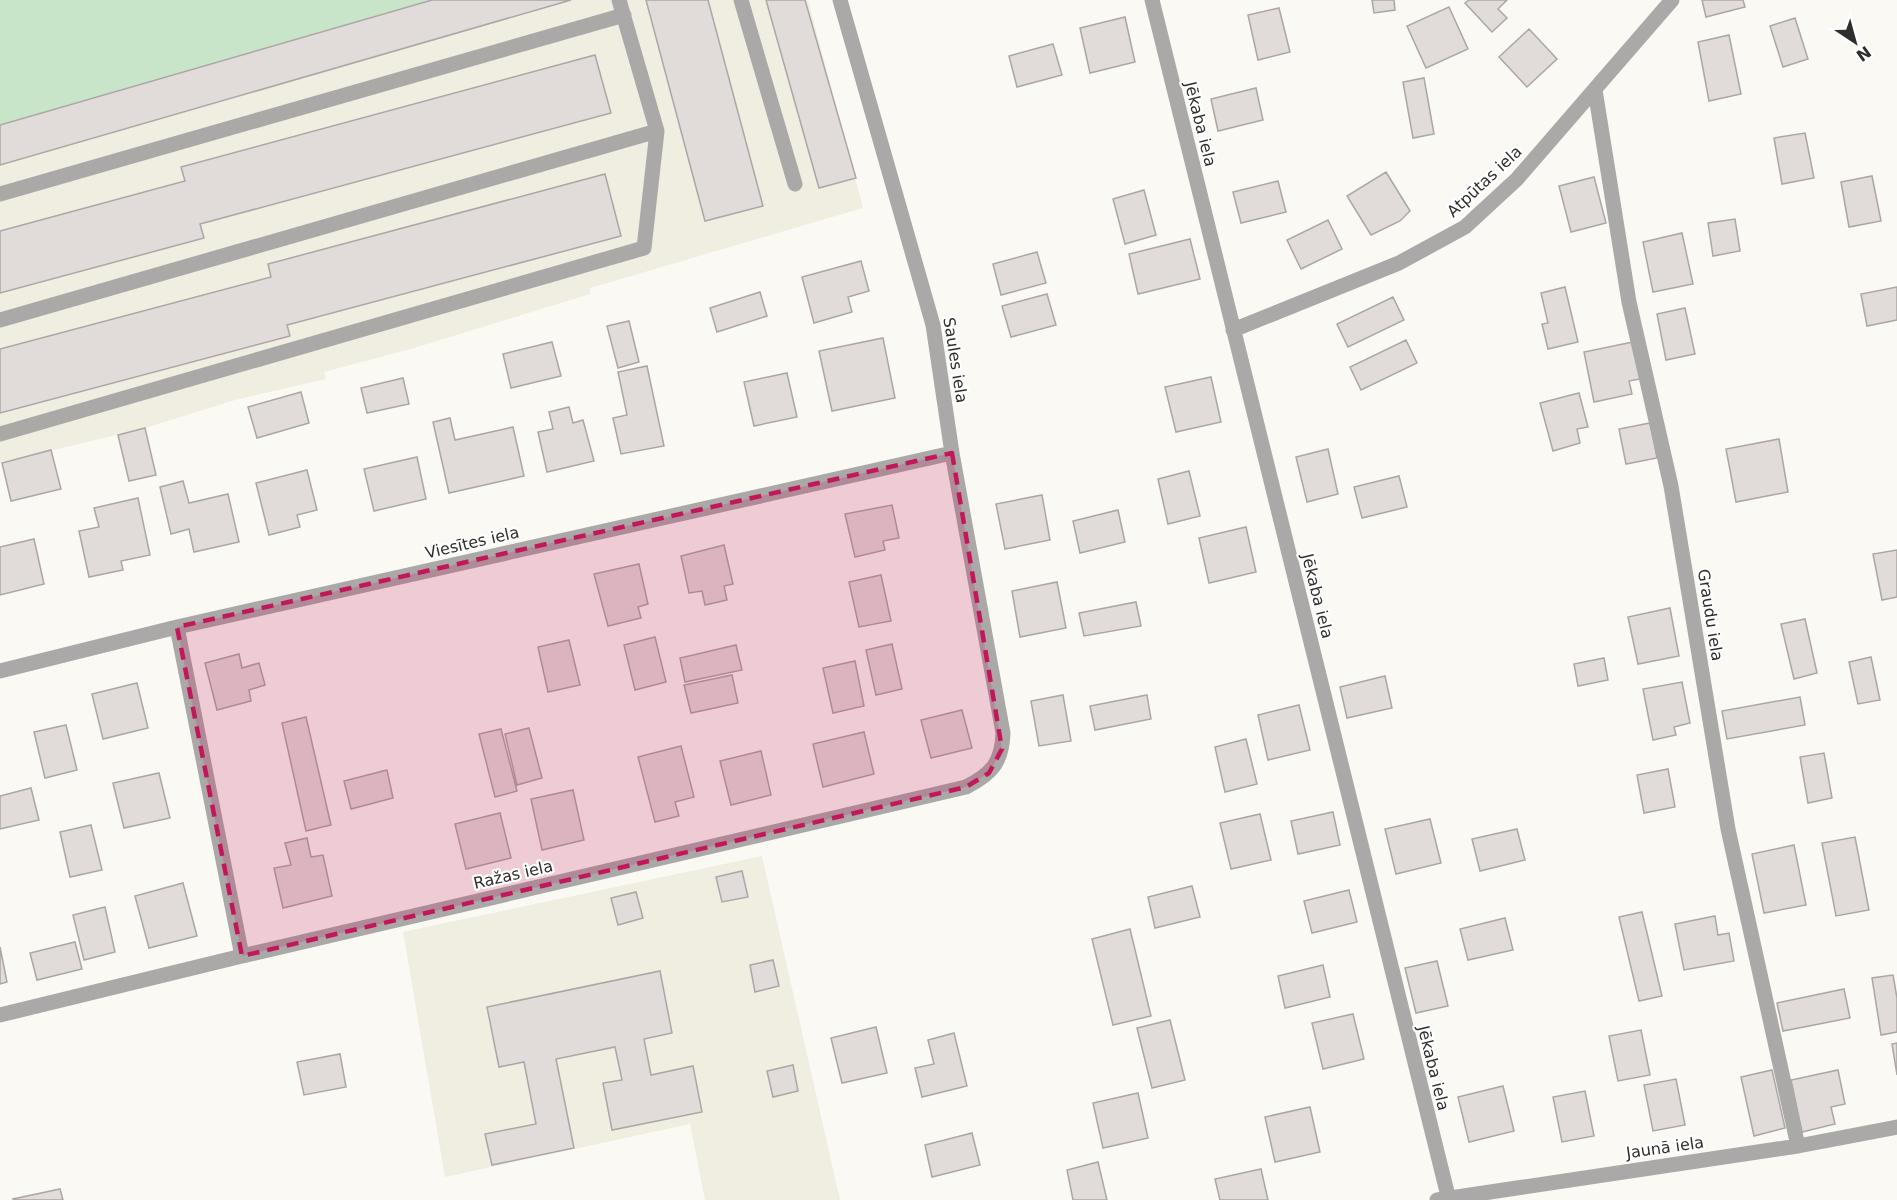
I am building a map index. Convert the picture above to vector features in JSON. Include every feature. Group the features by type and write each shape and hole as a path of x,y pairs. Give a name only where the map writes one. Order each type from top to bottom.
{"street":[{"path":"741,0 795,184"},
{"name":"Saules iela","path":"840,0 933,325 952,453 1003,733"},
{"name":"Jēkaba iela","path":"1152,0 1445,1199"},
{"name":"Atpūtas iela","path":"1233,330 1399,263 1465,227 1517,179 1672,0"},
{"path":"0,194 622,7 657,131 645,248 0,434"},
{"name":"Graudu iela","path":"1595,90 1629,302 1671,486 1728,829 1798,1146"},
{"path":"0,320 657,131"},
{"name":"Viesītes iela","path":"0,671 177,627 952,453"},
{"path":"177,627 242,956"},
{"name":"Ražas iela","path":"0,1015 242,956 966,787 984,777 996,764 1002,748 1003,733"},
{"name":"Jaunā iela","path":"1445,1199 1798,1146 1897,1127"}],"highlighted area":[{"path":"952,453 1002,749 989,773 966,787 242,956 177,627"}],"shaded area":[{"path":"382,0 808,0 863,208 590,288 590,294 414,348 324,372 326,379 235,400 145,428 0,463 0,112"},
{"path":"762,856 840,1200 705,1200 690,1124 445,1177 403,932"}],"green space":[{"path":"0,0 432,0 0,125"}],"building":[{"path":"432,0 571,0 0,165 0,125"},
{"path":"646,0 708,0 763,206 705,221"},
{"path":"766,0 805,0 856,178 819,188"},
{"path":"1372,0 1394,0 1395,10 1374,13"},
{"path":"1469,0 1507,0 1498,9 1507,18 1492,32 1465,3"},
{"path":"1702,0 1743,0 1745,7 1706,17"},
{"path":"1449,7 1468,49 1426,68 1407,26"},
{"path":"1279,8 1290,52 1258,60 1248,15"},
{"path":"1125,17 1135,62 1090,73 1080,28"},
{"path":"1795,18 1808,59 1783,67 1770,26"},
{"path":"1529,29 1557,59 1527,87 1499,57"},
{"path":"1729,35 1741,94 1709,101 1698,42"},
{"path":"1053,44 1062,75 1017,87 1009,56"},
{"path":"595,55 611,113 200,224 204,238 0,293 0,231 185,181 181,167"},
{"path":"1424,78 1434,134 1413,138 1403,82"},
{"path":"1256,88 1263,120 1218,131 1211,99"},
{"path":"1805,133 1814,178 1782,184 1774,138"},
{"path":"1386,172 1410,211 1400,221 1371,235 1347,196"},
{"path":"605,174 621,236 287,325 290,336 0,413 0,349 271,277 268,264"},
{"path":"1872,176 1881,221 1849,227 1841,182"},
{"path":"1594,177 1606,223 1571,232 1559,186"},
{"path":"1278,181 1286,212 1241,223 1233,192"},
{"path":"1144,190 1156,235 1125,244 1113,199"},
{"path":"1735,219 1740,251 1713,256 1708,223"},
{"path":"1328,220 1342,249 1301,269 1287,240"},
{"path":"1682,233 1693,284 1653,292 1643,242"},
{"path":"1190,239 1200,279 1138,294 1129,254"},
{"path":"1037,252 1046,283 1001,295 993,264"},
{"path":"861,261 869,291 848,297 852,312 814,323 802,277"},
{"path":"1565,287 1578,342 1548,349 1542,324 1548,323 1541,293"},
{"path":"1897,287 1897,320 1867,326 1861,294"},
{"path":"760,292 767,316 717,332 710,308"},
{"path":"1047,294 1056,325 1011,337 1002,306"},
{"path":"1393,297 1404,320 1348,347 1337,324"},
{"path":"1685,308 1695,354 1666,360 1657,314"},
{"path":"629,321 639,362 618,368 607,326"},
{"path":"883,338 895,398 832,411 819,351"},
{"path":"1406,340 1417,363 1361,390 1350,367"},
{"path":"552,342 561,376 511,388 503,354"},
{"path":"1633,342 1640,379 1629,381 1632,394 1594,402 1584,352"},
{"path":"647,366 664,446 621,454 613,418 627,415 618,372"},
{"path":"787,373 797,417 754,426 744,382"},
{"path":"1211,377 1221,422 1176,432 1165,387"},
{"path":"403,378 409,404 367,413 361,388"},
{"path":"301,392 309,423 257,438 248,407"},
{"path":"1579,393 1588,427 1577,429 1580,443 1553,451 1540,403"},
{"path":"569,407 573,423 583,420 594,461 547,472 538,432 553,429 549,412"},
{"path":"450,418 455,440 513,427 524,476 449,493 433,422"},
{"path":"1650,423 1657,458 1626,464 1619,429"},
{"path":"145,428 156,475 129,481 118,435"},
{"path":"1779,439 1788,492 1736,502 1726,449"},
{"path":"1328,449 1338,494 1307,502 1296,457"},
{"path":"51,450 61,489 11,501 2,463"},
{"path":"417,457 426,499 374,511 364,469"},
{"path":"307,470 317,510 297,515 300,527 269,535 256,483"},
{"path":"1189,471 1200,516 1168,524 1158,479"},
{"path":"1399,476 1407,507 1362,518 1354,487"},
{"path":"183,481 189,503 228,494 239,542 194,552 189,529 171,534 160,487"},
{"path":"1042,495 1050,540 1005,549 996,504"},
{"path":"138,498 150,555 121,561 123,570 89,577 79,531 99,527 94,508"},
{"path":"892,505 899,538 883,541 885,550 855,557 845,514"},
{"path":"1118,510 1125,542 1080,553 1073,521"},
{"path":"1246,527 1256,572 1209,583 1199,538"},
{"path":"34,539 44,584 0,595 0,547"},
{"path":"724,545 733,584 724,586 727,600 705,605 702,591 689,593 681,556"},
{"path":"1897,550 1897,597 1882,600 1873,554"},
{"path":"639,564 648,604 638,607 641,618 608,626 594,574"},
{"path":"881,575 891,621 859,627 849,582"},
{"path":"1057,582 1066,628 1020,637 1012,591"},
{"path":"1136,602 1141,626 1084,636 1079,613"},
{"path":"1670,608 1679,656 1638,664 1628,617"},
{"path":"1805,619 1817,673 1794,679 1781,624"},
{"path":"655,637 666,682 635,690 624,645"},
{"path":"569,640 580,685 548,692 538,647"},
{"path":"892,644 902,689 876,695 866,650"},
{"path":"736,645 742,670 685,682 680,658"},
{"path":"239,654 242,668 259,663 265,685 249,690 251,701 217,710 205,663"},
{"path":"1871,657 1880,700 1858,704 1849,662"},
{"path":"1604,658 1608,680 1578,686 1574,664"},
{"path":"855,661 864,706 833,713 823,668"},
{"path":"732,675 738,703 691,713 684,685"},
{"path":"1385,676 1392,708 1347,718 1340,687"},
{"path":"1682,682 1690,723 1674,727 1676,735 1653,740 1643,689"},
{"path":"137,683 148,728 103,739 92,694"},
{"path":"1063,695 1071,741 1039,746 1031,701"},
{"path":"1147,695 1151,719 1095,730 1090,706"},
{"path":"1800,697 1805,725 1727,739 1722,711"},
{"path":"1299,705 1310,750 1268,760 1258,715"},
{"path":"962,710 972,748 931,758 921,720"},
{"path":"306,717 331,825 306,831 282,723"},
{"path":"66,725 77,770 45,778 34,732"},
{"path":"529,728 542,778 517,785 505,734"},
{"path":"501,729 517,791 495,797 479,734"},
{"path":"864,732 874,774 823,787 813,744"},
{"path":"1246,739 1257,784 1225,792 1215,747"},
{"path":"681,746 694,797 675,802 679,816 655,822 638,757"},
{"path":"761,751 771,795 731,805 720,761"},
{"path":"1824,753 1832,798 1808,803 1800,757"},
{"path":"1668,769 1675,807 1644,813 1637,775"},
{"path":"387,770 393,798 351,809 344,781"},
{"path":"159,773 170,818 124,828 113,783"},
{"path":"31,788 39,820 0,829 0,796"},
{"path":"573,790 584,840 542,850 531,799"},
{"path":"1333,812 1340,845 1298,854 1291,821"},
{"path":"500,813 511,858 466,869 455,824"},
{"path":"1260,814 1271,860 1231,869 1220,823"},
{"path":"1430,819 1441,863 1396,874 1385,829"},
{"path":"91,825 102,870 70,877 60,832"},
{"path":"1517,829 1525,860 1480,871 1472,839"},
{"path":"1855,837 1869,910 1836,916 1822,843"},
{"path":"307,838 311,857 323,855 332,896 283,908 274,868 291,865 285,843"},
{"path":"1794,845 1806,905 1764,913 1752,854"},
{"path":"742,871 748,897 722,902 716,877"},
{"path":"183,883 197,936 149,948 135,896"},
{"path":"1192,886 1200,917 1155,928 1148,897"},
{"path":"1349,890 1357,922 1312,933 1304,901"},
{"path":"636,892 643,918 618,925 611,898"},
{"path":"105,907 115,952 84,960 73,915"},
{"path":"1642,912 1662,996 1639,1001 1619,917"},
{"path":"1715,916 1718,935 1729,933 1734,961 1684,970 1675,924"},
{"path":"1505,918 1513,950 1468,960 1460,929"},
{"path":"1130,929 1151,1016 1113,1025 1092,939"},
{"path":"75,942 82,969 37,980 30,953"},
{"path":"0,947 7,982 0,984"},
{"path":"773,960 779,986 755,992 750,965"},
{"path":"1437,961 1448,1006 1416,1013 1405,968"},
{"path":"1323,965 1330,997 1285,1008 1278,976"},
{"path":"660,971 672,1033 644,1039 651,1075 693,1066 702,1112 612,1130 603,1083 622,1080 615,1047 556,1059 574,1148 492,1165 485,1134 536,1124 524,1062 499,1067 487,1007"},
{"path":"1893,975 1897,998 1897,1032 1881,1035 1872,978"},
{"path":"1844,989 1850,1018 1783,1031 1777,1003"},
{"path":"1353,1014 1364,1059 1323,1069 1312,1023"},
{"path":"1170,1020 1185,1080 1152,1088 1137,1028"},
{"path":"876,1027 887,1073 842,1083 831,1038"},
{"path":"1641,1030 1650,1075 1618,1081 1609,1036"},
{"path":"954,1033 967,1086 922,1097 915,1068 934,1064 928,1040"},
{"path":"1897,1043 1897,1075 1892,1044"},
{"path":"340,1054 346,1087 304,1095 297,1062"},
{"path":"793,1065 798,1091 773,1097 767,1071"},
{"path":"1772,1070 1785,1128 1754,1136 1741,1077"},
{"path":"1838,1070 1845,1104 1831,1107 1835,1124 1802,1132 1791,1080"},
{"path":"1676,1079 1685,1125 1653,1131 1644,1085"},
{"path":"1503,1086 1514,1131 1469,1142 1458,1097"},
{"path":"1585,1091 1594,1136 1562,1142 1553,1097"},
{"path":"1138,1093 1148,1138 1103,1148 1093,1103"},
{"path":"1310,1107 1320,1152 1275,1162 1265,1117"},
{"path":"972,1133 980,1165 932,1177 925,1145"},
{"path":"1098,1162 1107,1200 1073,1200 1067,1170"},
{"path":"1261,1169 1268,1200 1220,1200 1215,1179"},
{"path":"60,1189 63,1200 13,1199"}]}
